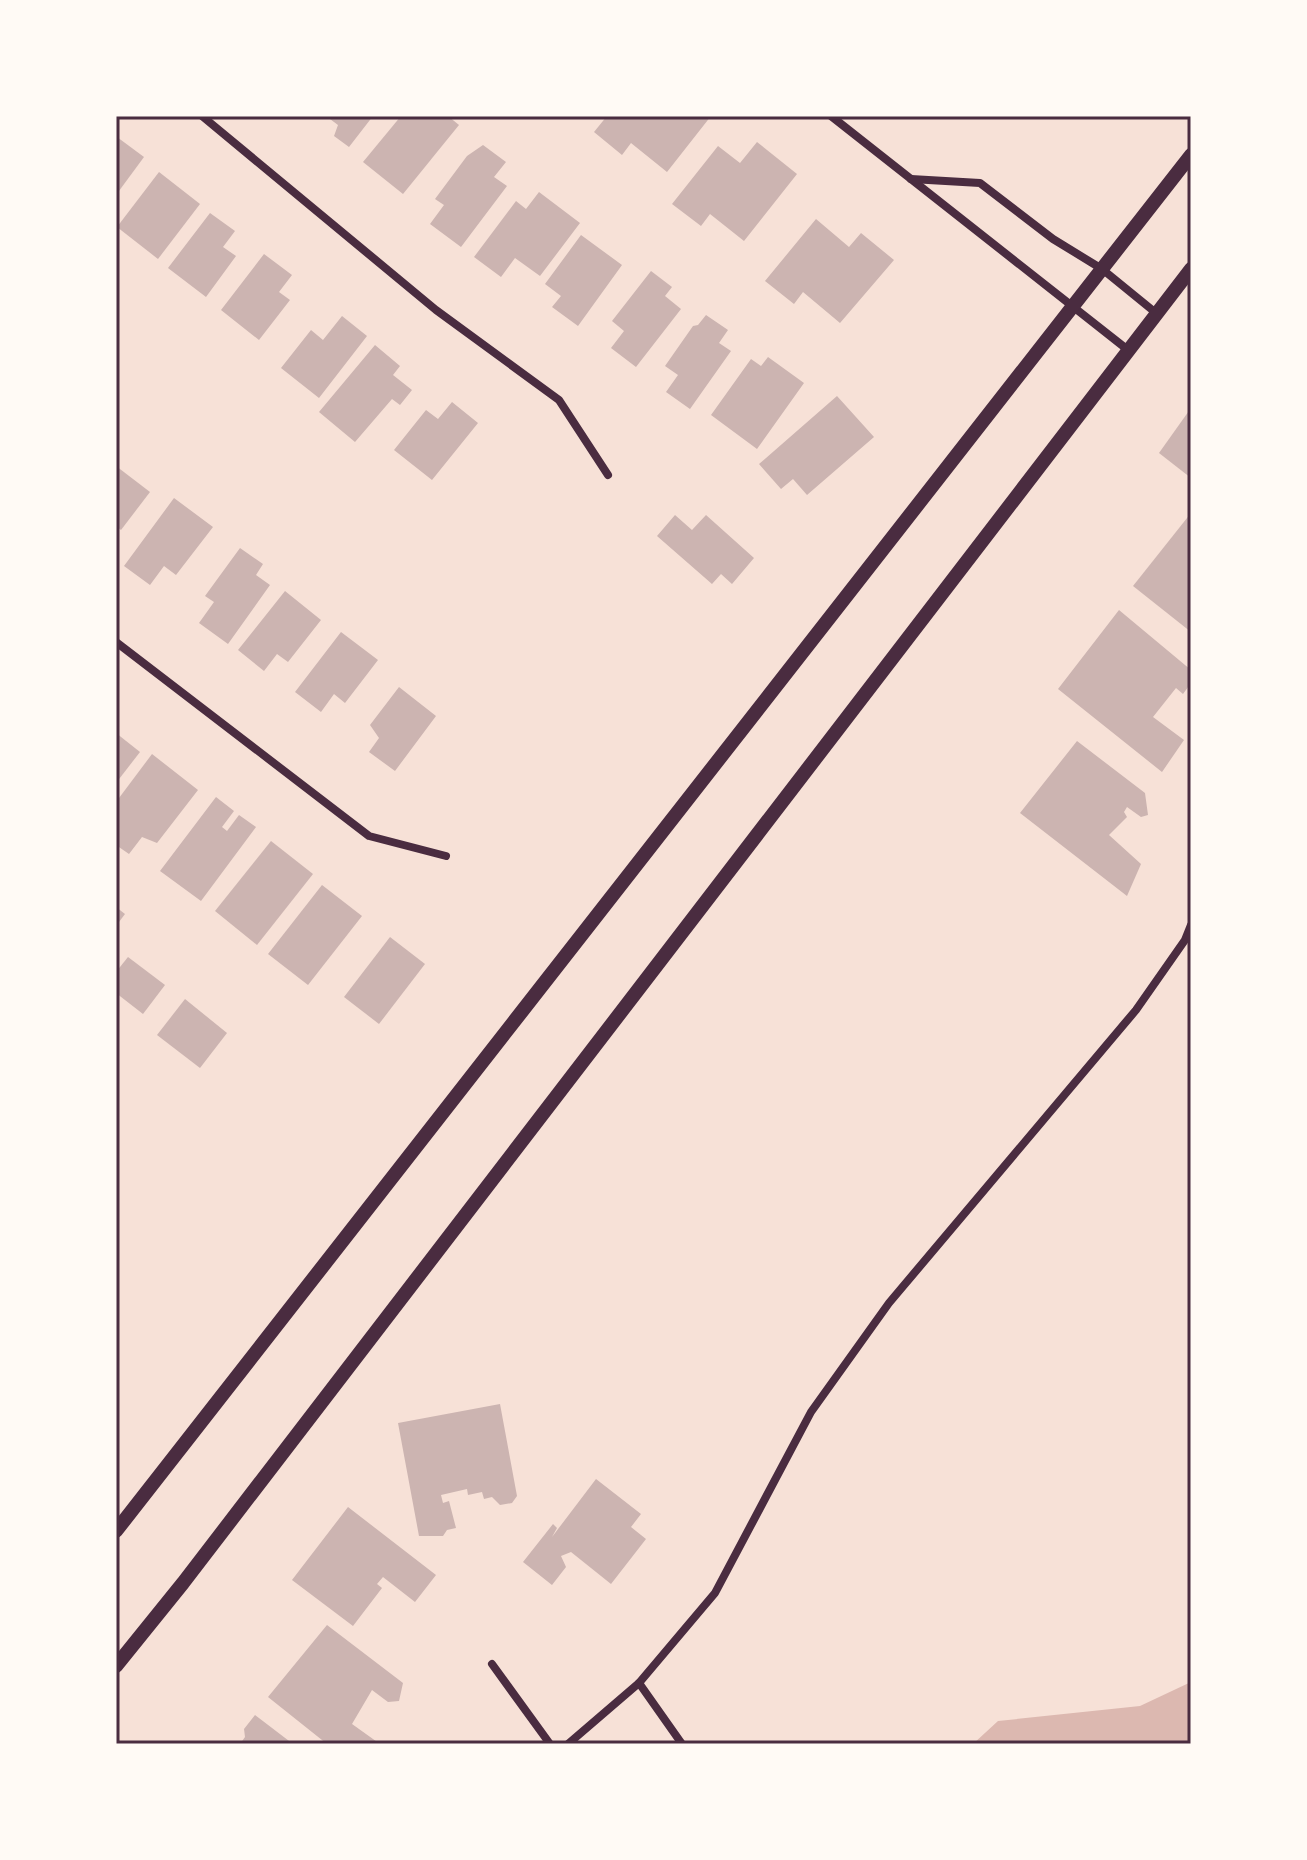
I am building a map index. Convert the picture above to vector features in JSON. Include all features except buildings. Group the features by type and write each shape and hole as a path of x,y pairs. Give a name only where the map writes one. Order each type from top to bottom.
{"street":[{"path":"202,116 436,310 559,400 608,475"},
{"path":"831,116 1128,350"},
{"path":"116,1531 1191,155"},
{"path":"910,179 980,183 1053,239 1102,269 1156,313"},
{"path":"116,1666 183,1583 1191,269"},
{"path":"116,642 369,836 446,856"},
{"path":"568,1744 639,1683 715,1593 811,1412 889,1303 1136,1010 1185,940 1191,925"},
{"path":"492,1664 550,1744"},
{"path":"639,1683 682,1744"}],"shaded area":[{"path":"1191,1682 1191,1744 973,1744 998,1721 1140,1706"}]}
